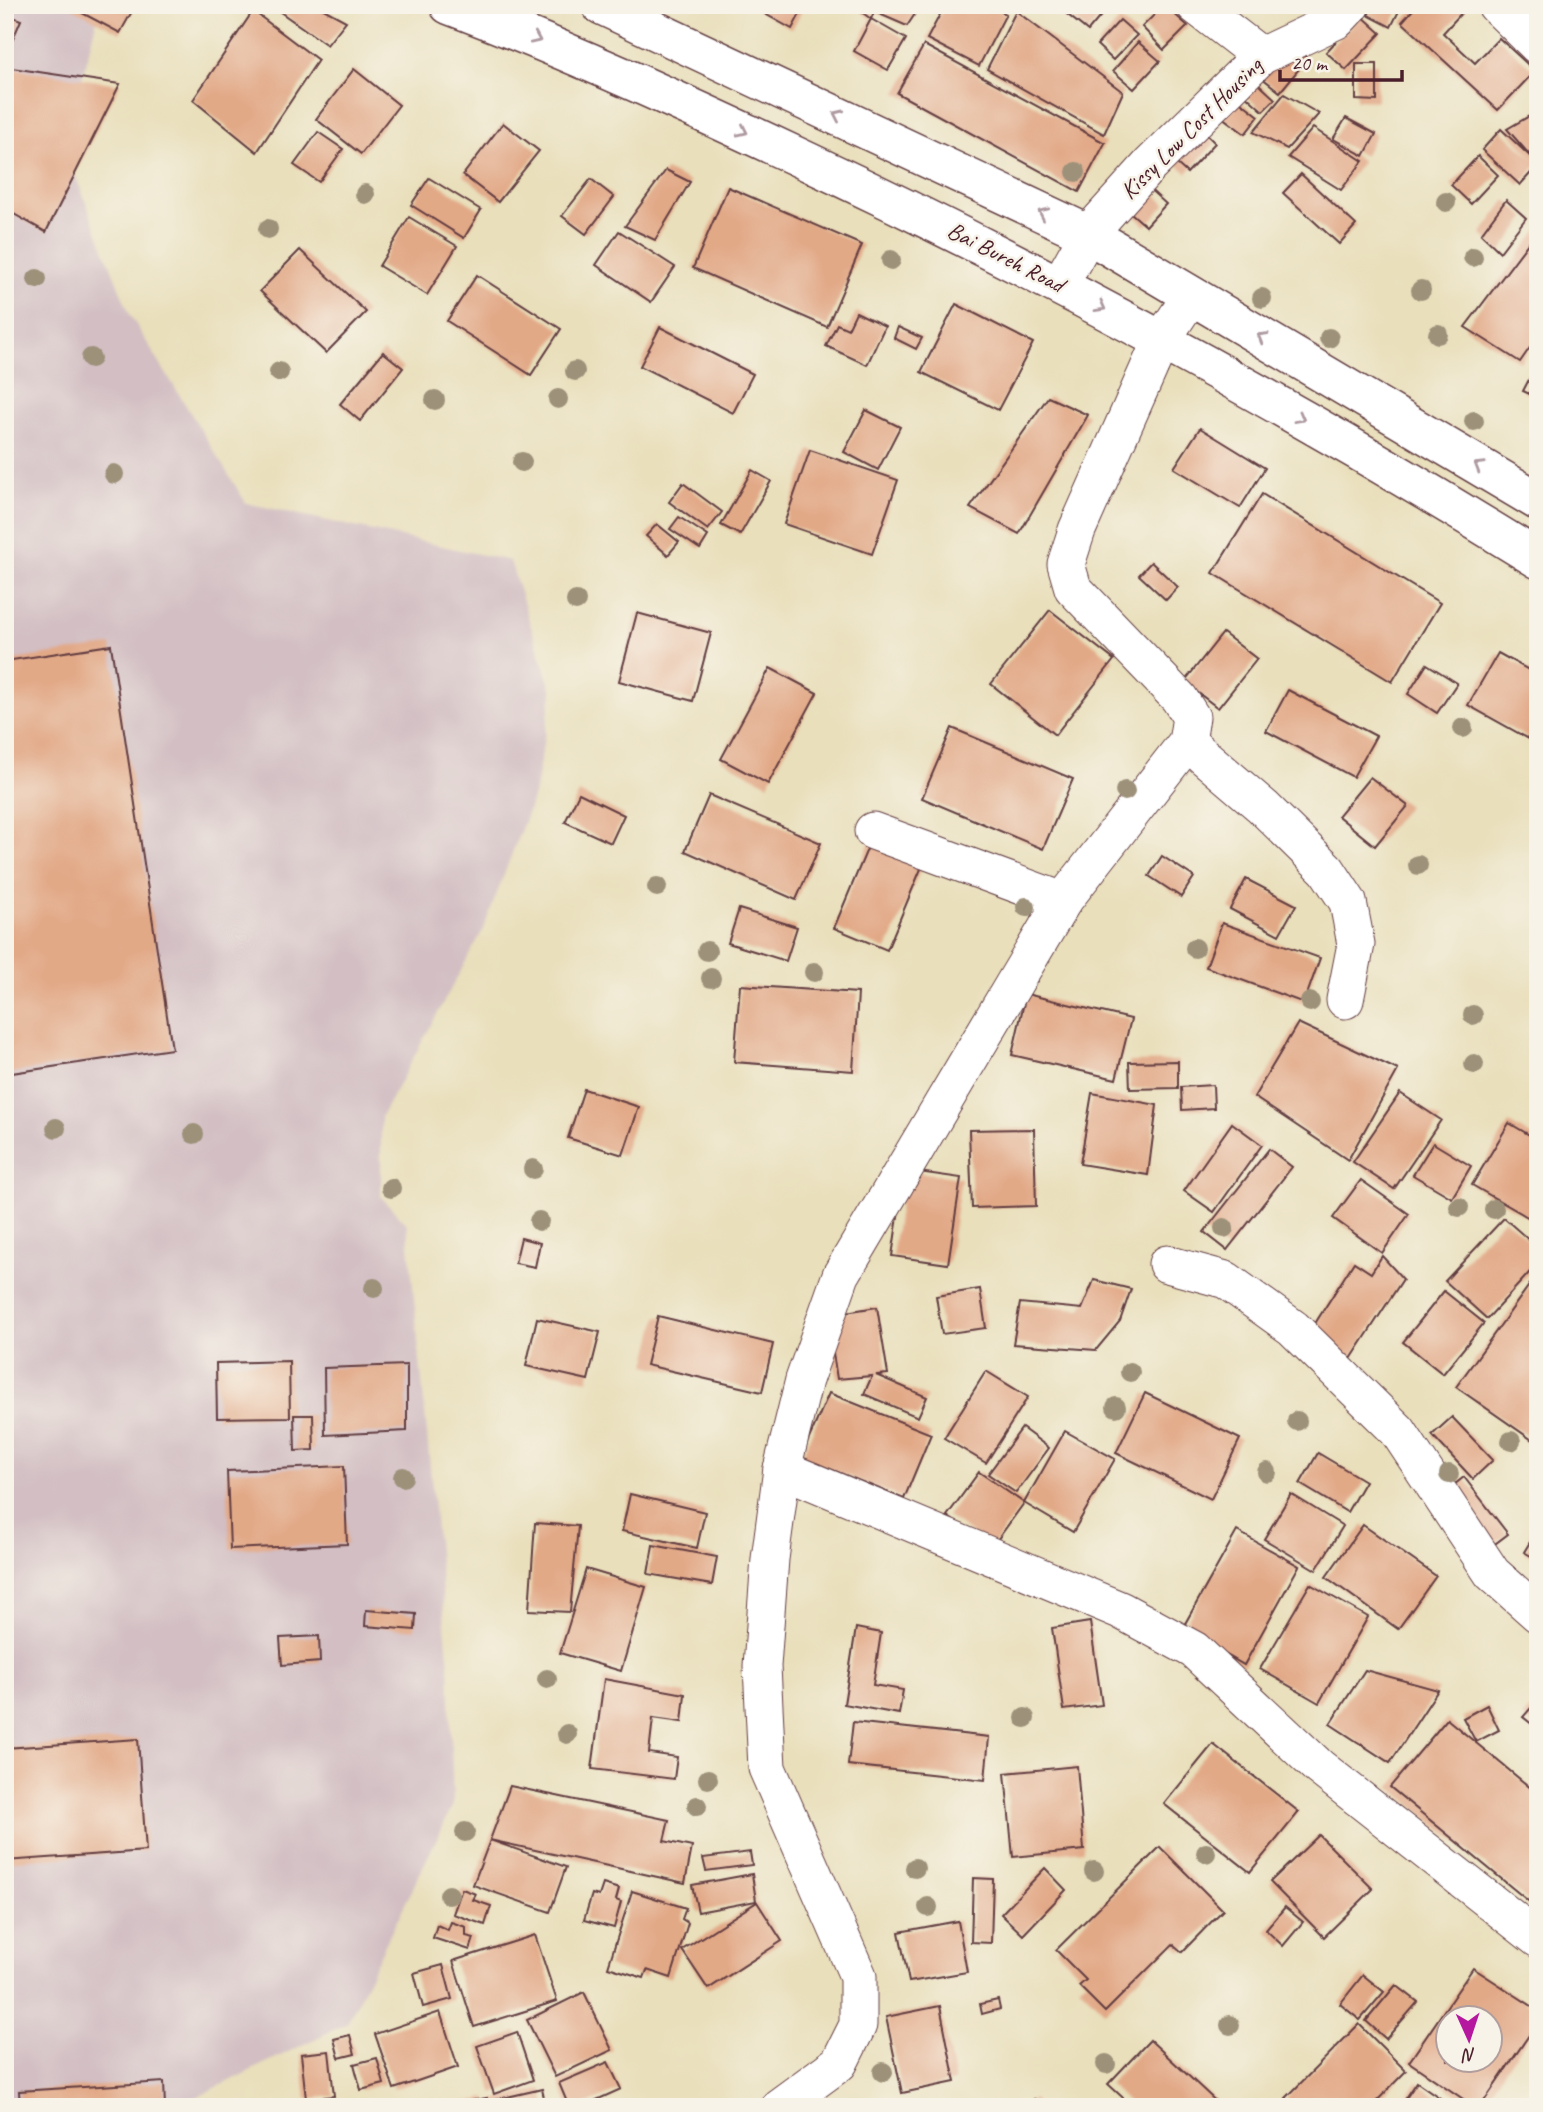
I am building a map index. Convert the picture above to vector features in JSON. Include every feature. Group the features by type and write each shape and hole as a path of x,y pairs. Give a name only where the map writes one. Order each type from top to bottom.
{"highway":[{"name":"Bai Bureh Road","path":"449,5 525,34 716,119 943,225 1060,284 1405,477 1538,559"},
{"path":"601,5 1088,234 1538,501"}],"street":[{"path":"1195,5 1261,56"},
{"name":"Kissy Low Cost Housing","path":"1060,284 1088,234 1150,165 1261,56 1337,20 1351,5"},
{"path":"1496,5 1538,46"},
{"path":"779,2107 839,2063 858,2025 858,1976 767,1768 762,1666 770,1559 782,1469 804,1380 841,1276 1063,901 1186,742 1191,717 1179,698 1073,588 1066,564 1077,530 1161,341 1191,296"},
{"path":"1186,742 1263,807 1327,870 1348,902 1356,944 1345,1000"},
{"path":"873,831 1063,901"},
{"path":"1167,1264 1226,1280 1293,1328 1398,1431 1492,1573 1538,1614"},
{"path":"782,1469 1121,1610 1194,1650 1319,1766 1538,1939"}],"shaded area":[{"path":"5,5 100,5 65,149 130,315 246,503 510,561 552,692 534,795 483,930 381,1117 381,1197 407,1224 449,1667 453,1805 347,2023 195,2098 194,2107 5,2107"}],"building":[{"path":"67,5 147,5 144,11 135,6 120,33"},
{"path":"279,5 316,5 346,21 327,45 276,9"},
{"path":"749,5 805,5 792,29"},
{"path":"852,5 877,5 871,19"},
{"path":"881,5 921,5 907,26 877,13"},
{"path":"945,5 989,5 1006,14 979,66 927,39"},
{"path":"1068,5 1110,5 1088,31 1063,11"},
{"path":"1164,5 1188,26 1164,50 1142,27"},
{"path":"1282,5 1296,5 1289,12"},
{"path":"1374,5 1402,5 1391,27 1368,15"},
{"path":"1417,5 1463,5 1466,8 1443,33 1475,63 1499,38 1535,71 1498,110 1402,22"},
{"path":"253,11 318,60 257,152 193,100"},
{"path":"1016,11 1123,92 1104,134 987,69"},
{"path":"5,14 21,20 7,53 5,52"},
{"path":"1361,15 1381,33 1346,70 1326,52"},
{"path":"871,19 906,39 888,70 854,51"},
{"path":"1120,20 1137,35 1113,60 1097,45"},
{"path":"1138,42 1160,61 1134,89 1113,71"},
{"path":"1289,43 1308,58 1280,92 1261,77"},
{"path":"924,45 1105,143 1079,192 897,93"},
{"path":"1356,64 1377,64 1377,101 1356,100"},
{"path":"5,67 120,84 46,232 5,209"},
{"path":"354,69 399,105 361,154 316,119"},
{"path":"1248,74 1275,99 1263,111 1236,87"},
{"path":"1284,94 1319,114 1287,149 1253,132"},
{"path":"1237,99 1259,116 1245,134 1222,117"},
{"path":"1538,111 1538,165 1520,185 1482,150 1501,129 1535,161 1507,129"},
{"path":"1346,118 1376,134 1364,156 1333,139"},
{"path":"503,123 539,151 498,202 463,175"},
{"path":"1313,128 1363,161 1341,190 1288,157"},
{"path":"318,132 343,149 319,182 294,165"},
{"path":"1205,133 1215,143 1187,173 1177,164"},
{"path":"1478,156 1498,175 1471,204 1451,185"},
{"path":"666,170 690,182 655,240 625,226"},
{"path":"1301,174 1356,225 1339,244 1283,193"},
{"path":"429,178 481,210 464,238 411,205"},
{"path":"591,179 614,197 586,234 562,216"},
{"path":"1144,184 1166,204 1146,226 1124,207"},
{"path":"728,187 862,245 827,327 693,268"},
{"path":"1506,200 1526,218 1500,252 1481,234"},
{"path":"409,217 457,246 427,295 379,266"},
{"path":"1538,230 1538,336 1520,362 1465,327"},
{"path":"619,231 675,267 651,302 596,265"},
{"path":"300,250 366,312 326,353 260,291"},
{"path":"477,275 561,329 531,375 447,321"},
{"path":"956,304 1033,343 998,410 921,372"},
{"path":"856,312 885,326 867,365 826,346 837,324 848,329"},
{"path":"660,327 753,374 733,413 640,366"},
{"path":"898,327 922,338 916,349 894,338"},
{"path":"383,352 403,368 360,421 340,404"},
{"path":"1538,362 1538,398 1523,391"},
{"path":"1048,397 1088,415 1019,534 970,508"},
{"path":"866,410 900,427 878,470 844,452"},
{"path":"1200,428 1265,468 1240,508 1174,468"},
{"path":"810,450 898,480 872,554 784,524"},
{"path":"752,470 771,481 740,535 721,525"},
{"path":"683,483 722,512 708,530 669,502"},
{"path":"1262,494 1440,603 1392,682 1213,573"},
{"path":"679,517 708,536 700,549 670,529"},
{"path":"657,524 679,542 668,555 646,536"},
{"path":"1151,562 1178,587 1166,600 1139,575"},
{"path":"1050,610 1114,660 1055,735 991,684"},
{"path":"637,613 711,633 693,701 619,681"},
{"path":"1223,633 1257,659 1218,708 1184,682"},
{"path":"111,645 172,1049 5,1074 5,661"},
{"path":"1498,653 1538,675 1538,744 1468,705"},
{"path":"1427,664 1457,683 1437,713 1408,694"},
{"path":"770,668 817,693 768,784 721,759"},
{"path":"1288,690 1376,736 1353,777 1266,731"},
{"path":"952,728 1073,779 1043,849 922,798"},
{"path":"1370,777 1408,806 1375,846 1338,816"},
{"path":"579,793 624,815 611,843 565,822"},
{"path":"709,795 821,843 796,900 685,851"},
{"path":"870,842 923,864 887,950 834,928"},
{"path":"1162,856 1194,877 1181,897 1149,876"},
{"path":"1246,879 1296,905 1279,935 1230,909"},
{"path":"739,909 797,927 786,961 728,943"},
{"path":"1222,923 1320,958 1304,1003 1206,967"},
{"path":"740,985 858,993 853,1071 734,1062"},
{"path":"1026,994 1131,1019 1116,1079 1012,1055"},
{"path":"1298,1023 1398,1070 1348,1160 1254,1097"},
{"path":"1178,1061 1178,1088 1130,1089 1129,1062"},
{"path":"1213,1085 1214,1108 1182,1110 1181,1087"},
{"path":"584,1089 639,1107 623,1155 568,1138"},
{"path":"1092,1093 1157,1105 1148,1175 1080,1164"},
{"path":"1400,1093 1441,1120 1394,1189 1353,1162"},
{"path":"1232,1123 1262,1145 1214,1212 1184,1191"},
{"path":"1509,1123 1538,1140 1538,1223 1472,1185"},
{"path":"1034,1129 1036,1206 972,1208 969,1130"},
{"path":"1433,1143 1471,1166 1452,1198 1413,1175"},
{"path":"1269,1149 1292,1167 1227,1250 1204,1232"},
{"path":"905,1170 961,1178 948,1264 892,1256"},
{"path":"1361,1180 1409,1214 1382,1253 1333,1218"},
{"path":"1504,1218 1538,1248 1538,1263 1487,1319 1445,1281"},
{"path":"521,1238 540,1243 535,1267 515,1263"},
{"path":"1382,1256 1403,1279 1351,1359 1309,1333 1354,1262 1371,1273"},
{"path":"1538,1273 1538,1444 1456,1387"},
{"path":"1094,1280 1131,1289 1120,1321 1096,1350 1013,1344 1020,1303 1082,1309"},
{"path":"980,1289 986,1328 942,1334 936,1296"},
{"path":"1444,1291 1484,1323 1443,1374 1403,1342"},
{"path":"877,1307 888,1374 876,1375 927,1397 918,1417 864,1394 872,1376 837,1379 827,1315"},
{"path":"658,1316 773,1344 762,1392 646,1365"},
{"path":"537,1318 600,1332 588,1380 526,1366"},
{"path":"289,1361 290,1417 217,1418 216,1363"},
{"path":"407,1365 407,1431 325,1435 324,1368"},
{"path":"986,1371 1028,1397 986,1463 944,1438"},
{"path":"829,1393 931,1434 904,1499 801,1457"},
{"path":"1145,1393 1240,1439 1211,1499 1116,1453"},
{"path":"294,1415 313,1415 314,1450 295,1451"},
{"path":"1452,1417 1493,1460 1473,1479 1432,1435"},
{"path":"1022,1428 1049,1448 1016,1493 988,1474"},
{"path":"1065,1431 1115,1459 1073,1532 1024,1503"},
{"path":"1318,1453 1365,1481 1347,1512 1300,1484"},
{"path":"344,1466 347,1544 230,1549 227,1471"},
{"path":"979,1472 1024,1503 992,1547 947,1516"},
{"path":"1464,1477 1508,1534 1488,1549 1444,1493"},
{"path":"630,1494 705,1512 697,1548 622,1531"},
{"path":"1291,1494 1343,1526 1316,1570 1264,1539"},
{"path":"535,1523 578,1526 570,1612 529,1610"},
{"path":"1363,1525 1436,1576 1398,1629 1326,1577"},
{"path":"1538,1529 1538,1560 1524,1552"},
{"path":"1237,1531 1299,1566 1244,1665 1182,1629"},
{"path":"653,1545 717,1557 712,1585 648,1574"},
{"path":"586,1569 646,1587 621,1671 560,1653"},
{"path":"1310,1584 1368,1617 1319,1703 1260,1669"},
{"path":"366,1610 416,1614 415,1630 365,1626"},
{"path":"1090,1622 1102,1705 1064,1710 1052,1628"},
{"path":"856,1628 881,1633 873,1685 903,1690 899,1714 844,1704"},
{"path":"319,1636 320,1662 282,1665 280,1638"},
{"path":"1365,1670 1438,1690 1390,1763 1330,1724"},
{"path":"604,1679 685,1694 682,1722 653,1718 649,1753 677,1757 674,1779 592,1769"},
{"path":"1538,1700 1538,1729 1523,1717"},
{"path":"1487,1705 1499,1730 1476,1742 1463,1718"},
{"path":"1447,1719 1538,1794 1538,1909 1390,1787"},
{"path":"853,1722 989,1737 985,1780 848,1765"},
{"path":"138,1739 146,1851 5,1861 5,1748"},
{"path":"1213,1744 1299,1812 1250,1872 1164,1804"},
{"path":"1077,1766 1084,1850 1013,1857 1005,1773"},
{"path":"510,1786 669,1820 664,1841 692,1847 685,1883 490,1840"},
{"path":"1319,1835 1373,1889 1324,1937 1270,1882"},
{"path":"490,1840 566,1867 550,1912 473,1885"},
{"path":"1160,1847 1223,1910 1182,1952 1173,1944 1105,2012 1079,1986 1086,1980 1056,1950"},
{"path":"750,1852 752,1865 706,1871 703,1858"},
{"path":"1045,1868 1066,1890 1023,1935 1001,1914"},
{"path":"752,1874 756,1901 698,1912 692,1885"},
{"path":"973,1878 993,1879 991,1943 971,1942"},
{"path":"603,1884 619,1889 616,1900 621,1902 614,1928 584,1920 592,1894 599,1896"},
{"path":"462,1889 476,1894 473,1900 491,1906 485,1925 453,1914"},
{"path":"632,1891 686,1908 682,1919 688,1923 671,1978 647,1970 644,1978 608,1967"},
{"path":"757,1902 782,1941 708,1989 682,1950"},
{"path":"1285,1907 1303,1922 1283,1946 1266,1930"},
{"path":"958,1921 967,1972 909,1982 899,1932"},
{"path":"451,1922 466,1927 466,1936 474,1938 470,1950 433,1938 437,1925 448,1930"},
{"path":"535,1935 557,2001 474,2027 453,1961"},
{"path":"443,1965 452,1999 423,2007 414,1973"},
{"path":"1473,1968 1538,2010 1538,2022 1504,2072 1504,2004 1448,2004"},
{"path":"1363,1975 1384,1992 1360,2020 1340,2004"},
{"path":"1396,1985 1418,2002 1386,2039 1366,2021"},
{"path":"584,1992 612,2050 555,2077 527,2020"},
{"path":"998,2000 1000,2009 982,2014 980,2004"},
{"path":"940,2006 955,2082 902,2093 886,2017"},
{"path":"440,2012 458,2067 394,2089 375,2034"},
{"path":"1359,2024 1406,2071 1371,2107 1295,2107 1286,2098"},
{"path":"1434,2025 1434,2074 1503,2074 1480,2107 1475,2107 1409,2062"},
{"path":"517,2032 533,2080 494,2094 477,2046"},
{"path":"350,2035 355,2054 339,2058 334,2039"},
{"path":"1150,2040 1222,2107 1133,2107 1108,2084"},
{"path":"329,2051 334,2096 306,2099 301,2054"},
{"path":"377,2058 384,2084 361,2090 354,2064"},
{"path":"608,2062 621,2089 581,2107 569,2107 559,2083"},
{"path":"164,2082 165,2107 20,2107 19,2091"},
{"path":"1417,2082 1453,2107 1400,2107"},
{"path":"542,2089 546,2107 495,2107 494,2100"},
{"path":"487,2098 488,2107 454,2107 453,2104"},
{"path":"1034,2099 1039,2107 1021,2107"}]}
